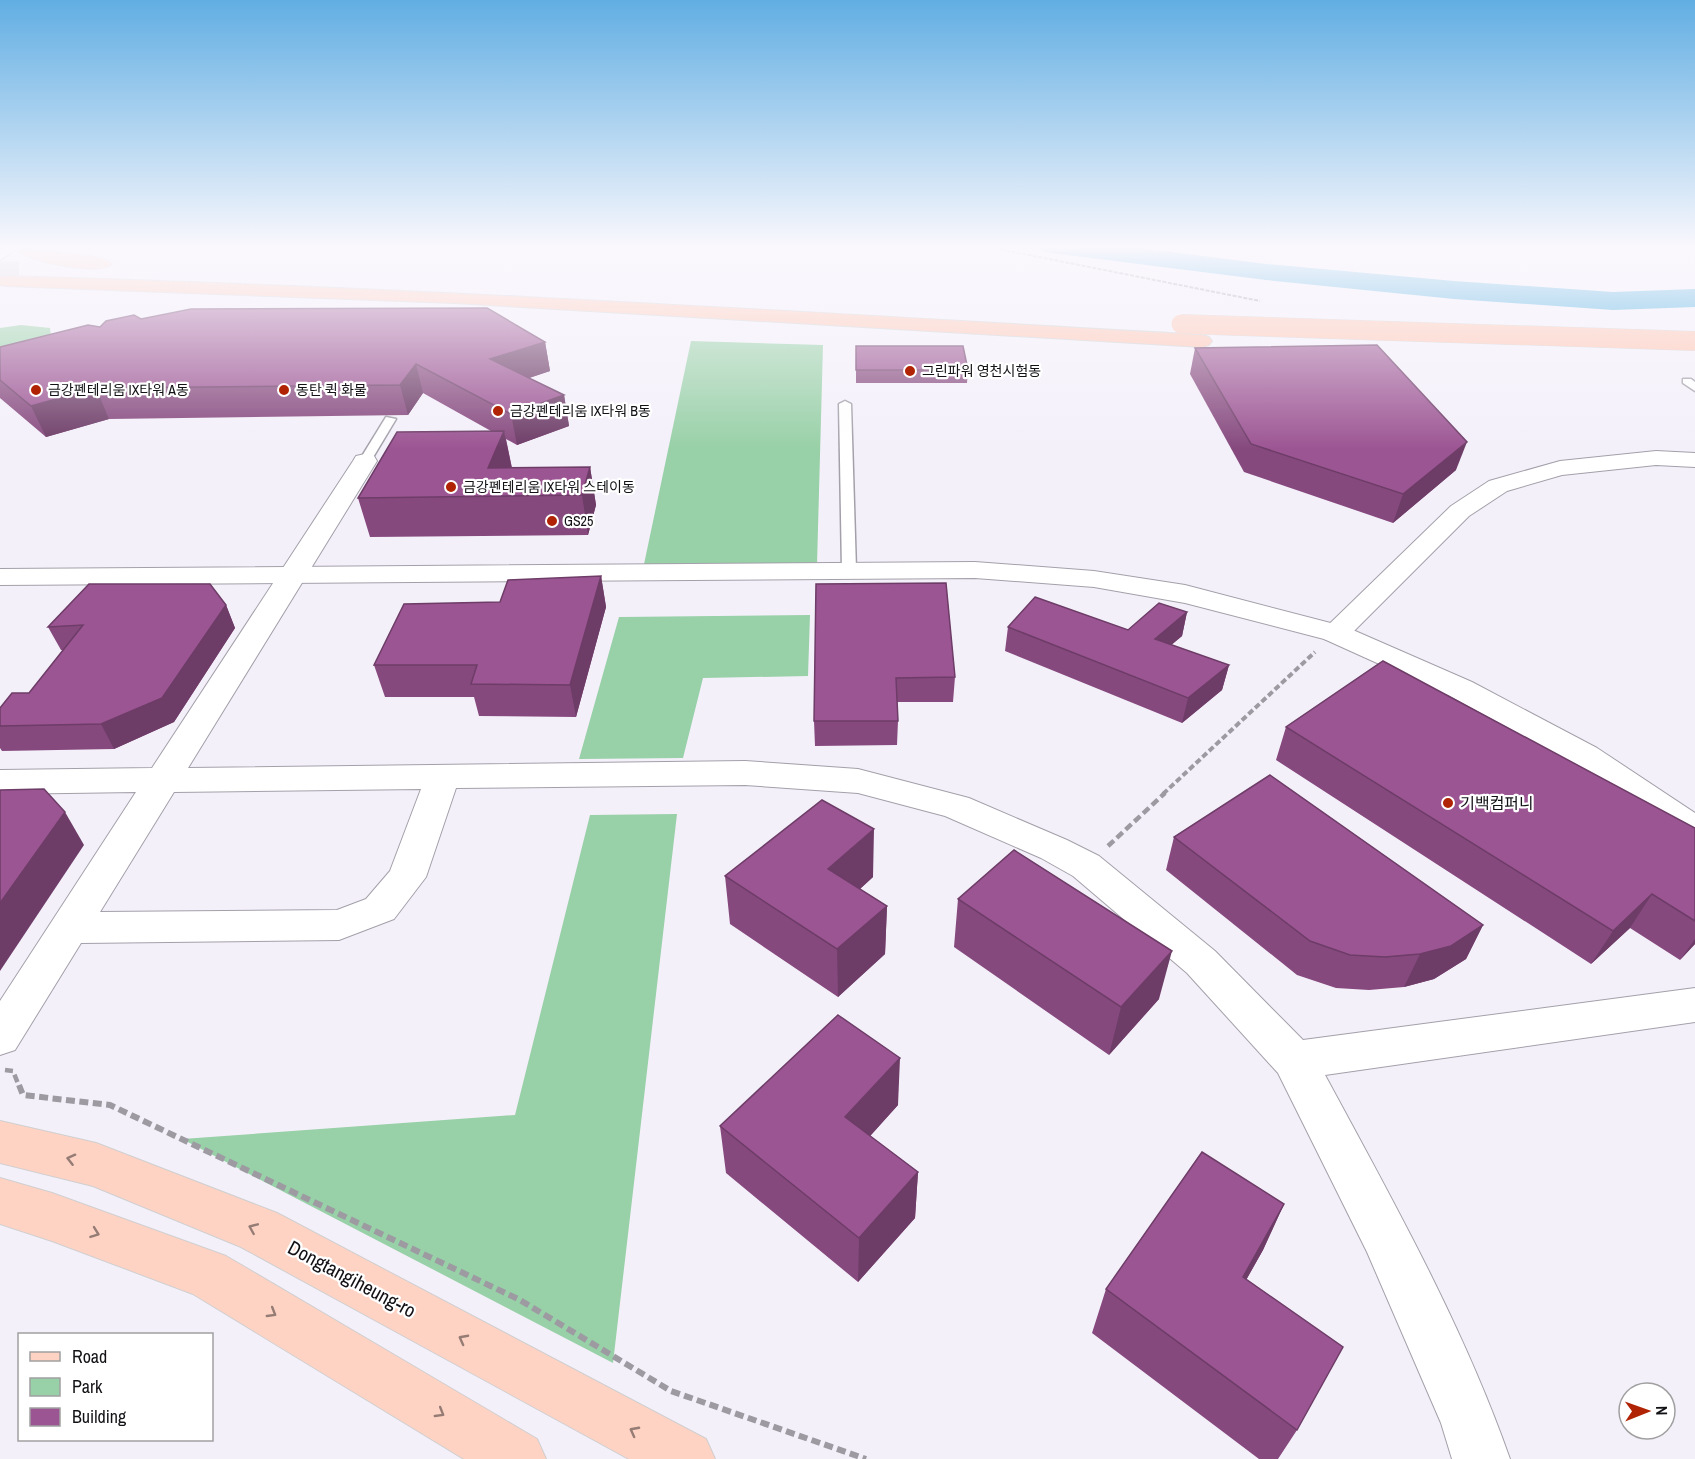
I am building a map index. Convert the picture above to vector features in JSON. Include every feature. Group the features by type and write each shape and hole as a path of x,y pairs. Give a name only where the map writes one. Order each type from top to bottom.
{"highway":[{"path":"559,313 644,317 737,314"},
{"path":"719,313 1202,341 1695,359"},
{"path":"971,313 1181,324 1695,341"}],"main road":[{"name":"Dongtangiheung-ro","path":"0,1142 96,1165 259,1230 686,1459"},
{"path":"0,1201 208,1274 517,1459"}],"street":[{"path":"1335,633 1460,511 1498,486 1560,468 1656,458 1695,460"},
{"path":"0,1037 371,461"},
{"path":"0,576 975,570 1094,579 1185,594 1285,618 1335,633 1461,689 1585,756 1695,831"},
{"path":"0,782 745,773 858,781 956,807 1054,849 1086,866 1201,962 1294,1060 1385,1235 1468,1420 1481,1459"},
{"path":"70,928 339,925 380,909 407,877 443,776"},
{"path":"1294,1060 1695,1005"}],"lane":[{"path":"845,404 849,570"},
{"path":"371,461 390,419"}],"path":[{"path":"1086,866 1335,633"},
{"path":"0,1069 13,1071 24,1095 110,1105 520,1300 671,1391 866,1459"}],"green space":[{"path":"21,325 50,328 51,336 0,354 0,328"},
{"path":"691,341 823,345 817,565 643,569"},
{"path":"810,615 808,676 703,678 683,758 579,759 619,617"},
{"path":"677,814 613,1363 182,1139 515,1115 590,815"}],"building":[{"path":"171,313 496,313 545,342 490,359 564,395 511,414 416,364 400,385 96,388 31,406 0,380 0,347 88,325 100,327 106,321 134,315 141,319"},
{"path":"1377,345 1467,442 1403,494 1251,444 1195,348"},
{"path":"856,346 963,346 968,370 856,370"},
{"path":"504,431 488,468 590,467 582,495 358,498 397,432"},
{"path":"601,576 570,685 471,684 477,665 374,665 404,604 500,602 508,580"},
{"path":"946,583 955,677 896,678 898,721 814,721 816,584"},
{"path":"89,584 210,584 226,605 162,698 101,724 0,726 0,708 12,693 29,693 83,625 48,627"},
{"path":"1035,597 1128,630 1159,603 1187,612 1155,639 1229,665 1188,698 1008,627"},
{"path":"1383,661 1695,828 1695,921 1652,894 1613,931 1286,727"},
{"path":"1270,775 1483,925 1451,946 1420,954 1385,957 1350,955 1310,941 1174,837"},
{"path":"44,789 65,812 0,903 0,790"},
{"path":"822,800 874,829 828,869 887,906 837,949 725,876"},
{"path":"1014,850 1172,951 1121,1007 958,899"},
{"path":"838,1015 900,1058 845,1117 918,1172 859,1238 720,1126"},
{"path":"1202,1152 1284,1204 1243,1277 1343,1347 1297,1430 1106,1289"}],"place":[{"name":"그린파워 영천시험동","path":"910,371"},
{"name":"금강펜테리움 IX타워 A동","path":"36,390"},
{"name":"동탄 퀵 화물","path":"284,390"},
{"name":"금강펜테리움 IX타워 B동","path":"498,411"},
{"name":"금강펜테리움 IX타워 스테이동","path":"451,487"},
{"name":"GS25","path":"552,521"},
{"name":"기백컴퍼니","path":"1448,803"}]}
